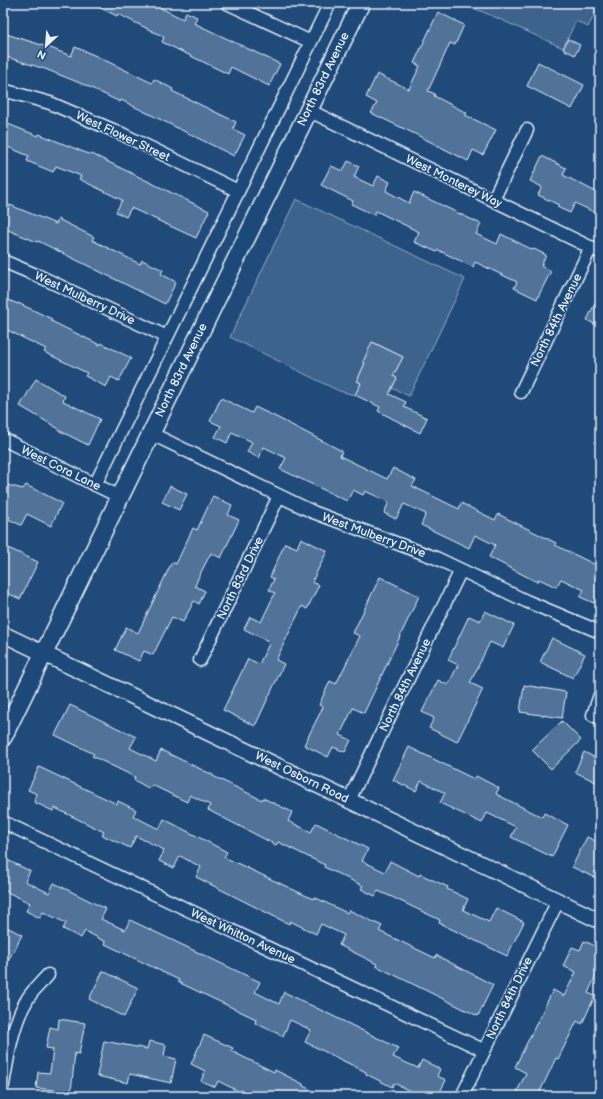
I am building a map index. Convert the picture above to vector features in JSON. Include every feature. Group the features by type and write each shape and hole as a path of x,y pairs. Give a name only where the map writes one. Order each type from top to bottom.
{"main road":[{"name":"North 83rd Avenue","path":"3,737 361,3"}],"street":[{"path":"227,3 311,42"},
{"path":"95,485 330,3"},
{"name":"West Flower Street","path":"3,90 50,103 122,134 238,191"},
{"name":"West Monterey Way","path":"308,110 596,250"},
{"path":"493,200 527,130"},
{"name":"North 84th Avenue","path":"521,392 596,250"},
{"name":"West Mulberry Drive","path":"3,260 167,337"},
{"name":"West Mulberry Drive","path":"150,433 313,512 436,558 526,601 600,632"},
{"name":"West Cora Lane","path":"3,440 120,497"},
{"name":"North 83rd Drive","path":"200,660 279,496"},
{"name":"North 84th Avenue","path":"349,800 462,570"},
{"name":"West Osborn Road","path":"3,634 600,921"},
{"path":"597,716 600,695"},
{"name":"West Whitton Avenue","path":"3,822 483,1050"},
{"name":"North 84th Drive","path":"462,1096 483,1050 558,901"},
{"path":"3,1085 14,1028 28,997 48,975"}],"shaded area":[{"path":"461,3 600,3 588,27 576,21 563,48"},
{"path":"296,199 465,279 409,396 392,388 397,378 393,376 403,357 373,342 363,362 365,363 357,381 361,383 355,395 339,391 230,337"}],"building":[{"path":"90,3 151,3 183,19 186,12 197,17 194,23 280,64 269,86 231,67 228,74 162,42 164,37 118,14 117,16"},
{"path":"438,12 464,25 455,45 450,43 428,91 435,94 434,96 467,113 465,115 496,130 483,155 473,150 468,161 371,113 377,103 366,97 377,74 409,89 420,66 414,63"},
{"path":"3,33 71,56 75,47 152,83 154,79 173,89 172,91 236,122 233,129 245,135 234,156 121,100 120,102 85,85 45,69 3,56"},
{"path":"568,39 580,45 575,55 563,49"},
{"path":"538,62 584,85 572,109 527,86"},
{"path":"3,122 38,136 39,134 91,155 92,154 209,211 196,238 131,208 126,217 116,212 122,200 79,179 81,176 56,166 53,172 27,161 29,156 3,145"},
{"path":"542,156 566,168 563,175 600,194 600,215 575,203 570,213 557,207 559,205 538,195 542,187 530,181"},
{"path":"348,161 359,166 354,177 373,186 378,176 390,182 386,191 409,203 414,192 481,224 476,234 497,244 501,234 546,255 541,266 551,271 537,299 514,288 517,282 475,262 473,267 438,250 437,252 414,242 419,232 376,211 374,215 351,204 353,201 321,185 331,166 343,171"},
{"path":"10,205 56,224 58,219 94,237 92,240 140,264 142,260 163,270 161,274 176,282 165,304 38,241 37,242 3,228 3,221"},
{"path":"600,293 600,327 587,320"},
{"path":"3,298 18,303 52,319 51,321 100,345 101,343 131,358 119,381 111,377 106,387 85,376 87,373 44,352 46,349 3,328"},
{"path":"372,342 403,357 393,376 397,378 389,394 406,402 404,407 427,418 420,433 378,411 380,407 355,395 361,383 357,381 365,363 363,362"},
{"path":"36,379 65,396 63,401 100,419 88,445 58,430 59,429 20,406"},
{"path":"221,398 252,413 255,407 278,418 342,451 340,456 387,479 393,468 416,480 412,486 459,509 461,503 495,520 498,514 556,543 555,545 600,567 600,591 594,603 580,597 584,590 561,579 556,587 539,579 537,582 489,557 495,545 475,535 469,548 421,525 426,514 404,504 396,519 384,513 389,502 365,491 363,495 353,490 347,501 280,469 286,458 264,447 259,458 247,452 252,442 232,432 227,443 215,437 221,426 210,421"},
{"path":"3,484 23,489 26,485 62,503 51,526 27,514 21,525 8,519 10,517 3,515"},
{"path":"170,486 187,494 179,510 162,502"},
{"path":"213,496 232,505 228,515 239,520 221,558 211,553 199,576 195,586 205,591 199,604 194,601 183,622 172,617 153,655 144,651 139,661 115,650 126,627 138,633 172,562 176,564 193,528 197,530"},
{"path":"301,538 327,551 312,582 319,585 307,609 302,606 276,660 284,664 255,726 223,710 248,659 259,664 270,642 244,629 250,617 261,622 275,593 269,590 274,579 270,577 285,543 297,548"},
{"path":"6,547 38,562 20,599 3,591 3,553"},
{"path":"380,577 419,596 364,713 353,708 340,735 351,740 345,752 333,747 328,757 304,745 323,707 319,705 330,681 336,684 360,636 353,633"},
{"path":"485,611 514,625 503,648 490,642 470,683 483,689 457,742 429,728 434,718 422,712 438,680 448,685 458,665 448,660 469,616 480,621"},
{"path":"552,638 585,654 573,678 540,662"},
{"path":"524,685 566,692 562,718 520,712"},
{"path":"70,705 136,737 130,748 156,761 161,750 262,800 263,798 292,812 288,821 311,832 316,823 368,849 362,861 385,872 390,861 419,876 420,874 448,887 447,889 468,899 463,910 489,922 496,908 524,922 507,956 439,923 440,920 392,897 378,891 375,896 361,889 363,886 324,867 325,865 278,842 276,845 208,810 210,805 190,795 187,802 152,785 150,789 134,780 135,777 92,756 94,754 55,735"},
{"path":"562,721 581,740 551,769 532,750"},
{"path":"409,747 474,779 476,776 499,788 496,794 542,817 544,813 568,825 552,857 511,837 516,827 487,813 482,823 440,803 445,793 421,781 416,791 393,780"},
{"path":"584,752 600,760 600,784 575,772"},
{"path":"39,767 117,804 118,801 136,810 133,816 159,829 164,819 227,852 224,857 313,899 314,897 347,913 349,910 382,926 379,931 435,958 436,955 493,985 478,1016 376,966 377,964 339,945 344,935 321,924 316,934 290,921 289,924 196,877 201,867 180,856 174,868 159,861 164,850 136,836 130,848 102,835 104,832 55,808 53,811 34,802 37,794 28,790"},
{"path":"587,837 600,843 600,880 572,867"},
{"path":"3,858 30,871 25,881 49,893 54,883 106,909 101,919 125,930 130,920 260,982 255,992 279,1004 284,992 398,1048 393,1057 418,1068 422,1060 440,1069 437,1076 446,1080 438,1096 420,1096 394,1083 392,1087 366,1074 366,1072 305,1042 311,1030 290,1020 283,1036 255,1023 256,1019 178,982 179,980 105,944 106,942 85,931 81,938 63,929 66,923 43,912 40,918 26,911 30,903 3,890"},
{"path":"3,925 22,935 3,970"},
{"path":"584,941 600,948 600,967 588,993 595,996 582,1024 577,1021 558,1059 556,1058 538,1096 515,1096 526,1073 515,1067 553,990 564,996 576,972 563,966 572,947 580,950"},
{"path":"103,971 138,988 124,1017 89,999"},
{"path":"59,1019 85,1023 79,1054 75,1053 71,1092 36,1088 38,1072 50,1073 53,1049 46,1048 50,1027 58,1029"},
{"path":"204,1035 233,1048 231,1051 274,1072 275,1070 324,1096 248,1096 218,1081 215,1087 201,1081 205,1071 191,1064"},
{"path":"104,1041 147,1049 149,1041 166,1045 164,1056 176,1059 171,1083 130,1074 128,1083 97,1076"}]}
